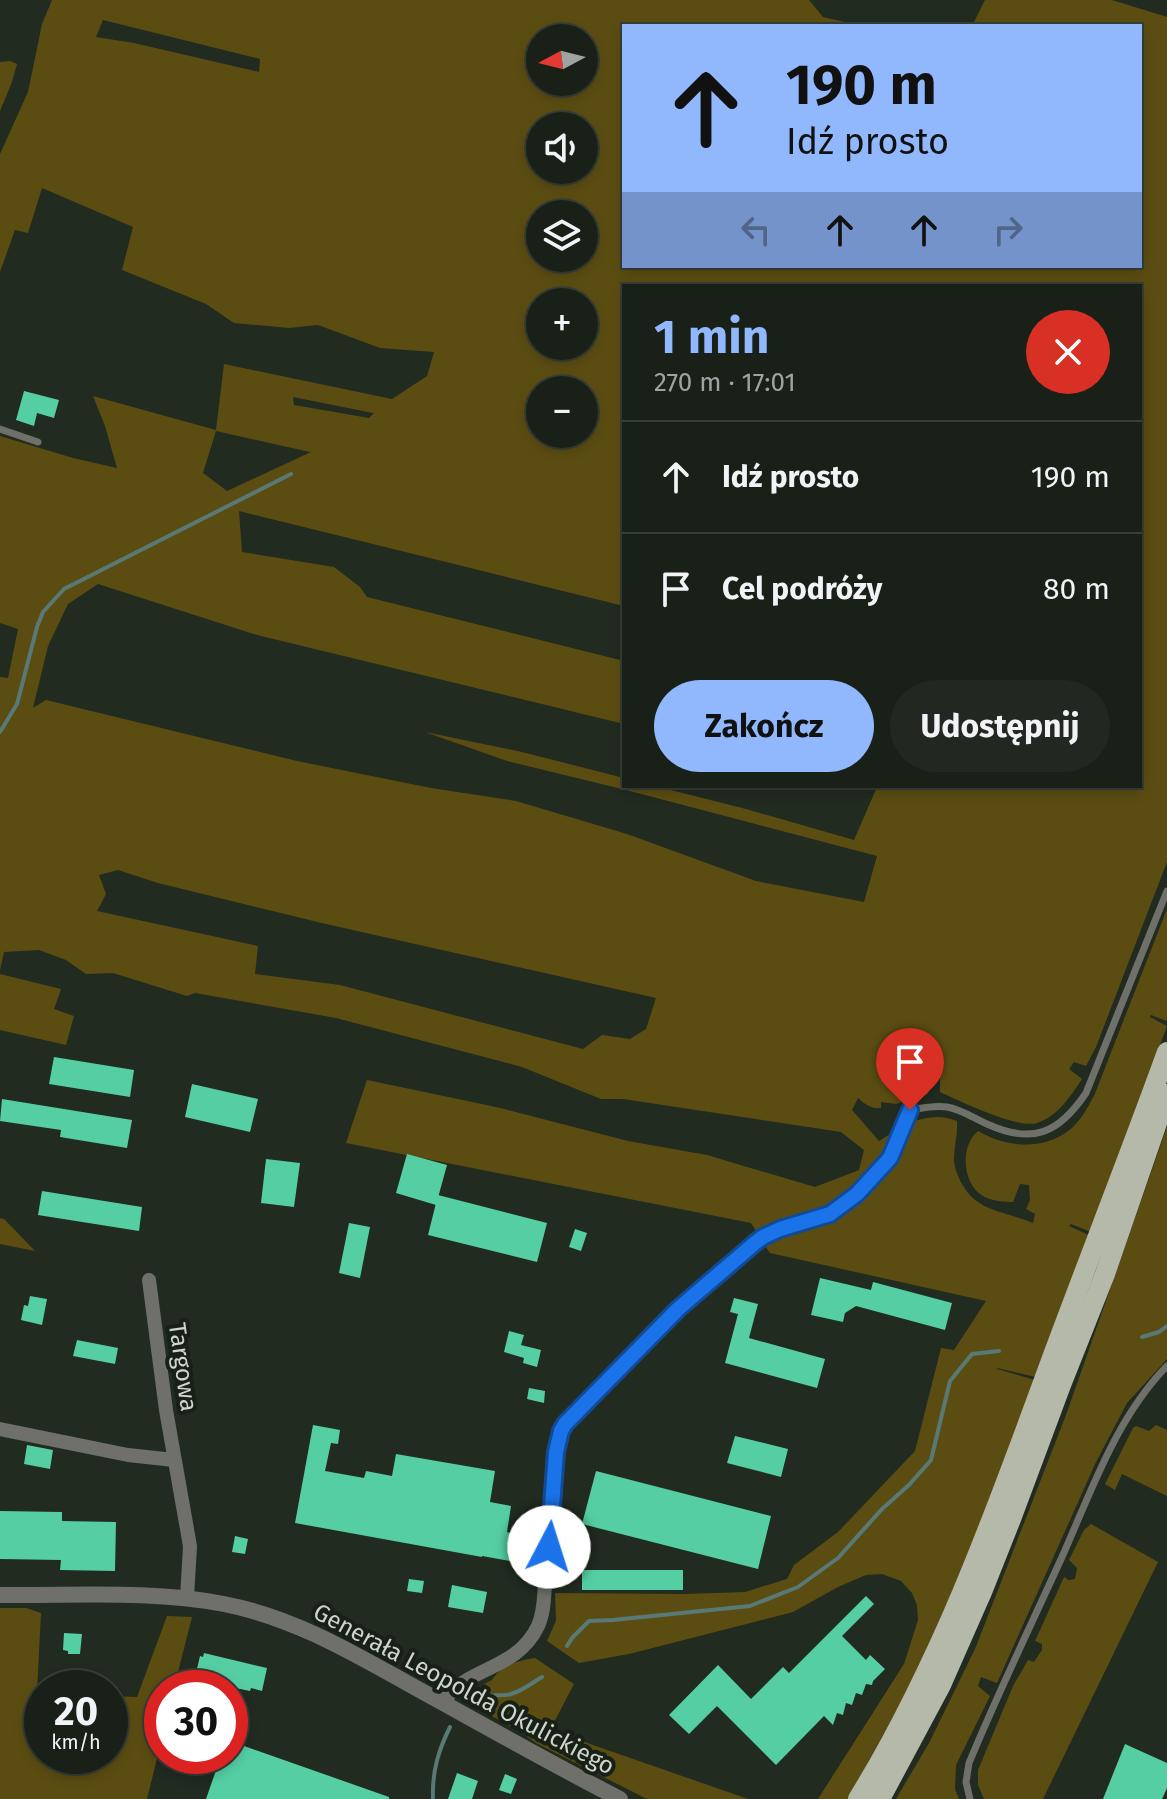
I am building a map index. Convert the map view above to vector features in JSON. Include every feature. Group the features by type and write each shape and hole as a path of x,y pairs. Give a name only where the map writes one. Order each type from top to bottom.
{"main road":[{"path":"858,1799 913,1700 970,1576 1167,1052"},
{"path":"880,1799 933,1701 982,1592 1105,1274 1167,1094"}],"street":[{"path":"443,1703 458,1685 517,1652 528,1642 538,1625 549,1547 556,1452 565,1424 678,1309 755,1243 780,1229"},
{"name":"Targowa","path":"149,1280 174,1460 190,1546 187,1598"},
{"path":"0,1429 128,1455 174,1460"},
{"name":"Generała Leopolda Okulickiego","path":"0,1595 140,1595 187,1598 246,1609 302,1628 340,1646 620,1799"}],"lane":[{"path":"0,429 38,442"},
{"path":"780,1229 830,1214 857,1194 890,1158 910,1110 931,1106 950,1108 1017,1134 1036,1134 1056,1126 1073,1113 1086,1093 1167,891"},
{"path":"970,1799 966,1782 969,1763 1100,1473 1129,1416 1167,1366"}],"shaded area":[{"path":"52,0 809,0 823,17 853,24 622,24 622,268 1142,268 1142,24 973,24 985,0 1112,0 1167,17 1167,862 1096,1047 1086,1066 1074,1062 1069,1069 1082,1079 1068,1099 1044,1120 1028,1124 1016,1122 940,1092 940,1073 930,1072 928,1094 896,1104 881,1102 881,1108 871,1107 858,1098 852,1110 879,1141 892,1133 887,1150 872,1172 844,1198 758,1234 751,1223 346,1143 367,1080 496,1107 628,1141 707,1155 815,1187 859,1170 864,1150 841,1132 623,1099 601,1099 522,1067 336,1018 195,993 187,996 113,973 86,974 66,960 39,950 4,952 0,970 0,677 8,678 18,629 0,623 0,436 117,468 93,396 216,430 224,364 392,399 427,376 434,352 380,348 318,325 289,328 234,323 206,304 122,270 133,227 42,188 28,233 15,230 0,272 0,154 28,92 42,24","holes":["103,20 260,59 259,72 96,37","293,397 374,413 369,418 294,405","216,431 311,452 227,491 203,473","118,870 158,883 326,924 656,998 646,1029 630,1039 602,1035 583,1049 340,985 255,974 258,946 97,911 106,894 99,875"]},
{"path":"0,62 17,64 0,111"},
{"path":"1167,909 1167,1021 1150,1017 1167,1026 1091,1232 1071,1224 1069,1226 1089,1235 1036,1377 997,1368 1035,1380 967,1557 914,1678 848,1799 818,1799 904,1664 918,1620 912,1593 901,1581 882,1574 866,1575 793,1612 629,1654 579,1663 547,1641 556,1621 555,1593 745,1592 787,1579 794,1565 838,1532 915,1451 941,1348 954,1350 986,1301 770,1253 765,1246 840,1214 878,1181 896,1154 911,1122 934,1117 957,1121 955,1169 968,1193 993,1210 1033,1223 1035,1214 1026,1209 1030,1200 1029,1185 1020,1184 1013,1202 987,1198 972,1185 966,1166 968,1146 978,1131 1000,1141 1035,1144 1058,1137 1076,1124 1094,1096"},
{"path":"0,974 61,989 54,1009 74,1016 66,1045 0,1030"},
{"path":"1167,1127 1167,1359 1127,1403 1096,1462 997,1683 981,1677 978,1686 990,1696 956,1765 955,1789 959,1799 896,1799 929,1743 975,1649 1066,1415"},
{"path":"0,1218 4,1219 35,1251 0,1244"},
{"path":"1156,1425 1167,1430 1167,1496 1122,1474 1115,1490 1105,1484 1133,1428 1136,1426 1149,1431"},
{"path":"1091,1524 1158,1562 1043,1799 984,1799 978,1785 978,1770 1013,1686 1028,1660 1034,1662 1042,1650 1042,1644 1035,1641 1064,1577 1075,1579 1077,1568 1069,1560 1084,1530"},
{"path":"0,1608 26,1608 41,1613 38,1670 24,1670 24,1774 128,1774 128,1697 137,1697 144,1678 144,1774 153,1774 147,1799 0,1799"},
{"path":"167,1616 192,1617 179,1670 147,1670"},
{"path":"535,1658 574,1684 550,1730 748,1799 647,1799 536,1743 485,1712 489,1691 484,1684 510,1664"}],"building":[{"path":"24,391 59,400 54,418 37,413 34,426 16,420"},
{"path":"54,1057 134,1070 130,1097 49,1084"},
{"path":"192,1084 258,1099 250,1132 185,1117"},
{"path":"2,1099 132,1120 127,1148 60,1137 61,1130 0,1121"},
{"path":"407,1154 447,1165 436,1205 396,1193"},
{"path":"266,1159 300,1163 294,1207 261,1203"},
{"path":"42,1191 142,1207 139,1231 38,1215"},
{"path":"438,1195 547,1223 537,1262 428,1235"},
{"path":"349,1223 370,1227 360,1278 339,1273"},
{"path":"575,1229 587,1233 581,1251 569,1247"},
{"path":"820,1278 871,1290 873,1282 952,1303 945,1330 856,1306 845,1313 843,1322 811,1315"},
{"path":"30,1296 47,1299 42,1325 21,1320 24,1305 28,1306"},
{"path":"734,1298 758,1304 749,1338 825,1359 817,1388 725,1363 738,1314 730,1312"},
{"path":"509,1331 524,1335 521,1345 541,1350 537,1367 523,1363 524,1358 504,1352"},
{"path":"77,1340 118,1348 115,1364 73,1356"},
{"path":"529,1388 545,1391 544,1403 527,1399"},
{"path":"313,1425 340,1430 338,1444 331,1443 325,1471 364,1478 366,1471 392,1476 396,1454 495,1471 490,1502 511,1506 507,1532 515,1534 510,1561 295,1523"},
{"path":"735,1436 788,1449 781,1477 727,1463"},
{"path":"27,1445 53,1450 50,1469 24,1464"},
{"path":"596,1471 771,1516 758,1569 582,1524"},
{"path":"0,1511 62,1512 62,1521 116,1522 115,1571 60,1570 61,1560 0,1559"},
{"path":"235,1536 248,1539 245,1554 232,1552"},
{"path":"582,1570 683,1570 683,1590 582,1590"},
{"path":"409,1579 424,1581 422,1593 407,1591"},
{"path":"452,1585 487,1592 483,1613 448,1607"},
{"path":"866,1596 874,1604 842,1636 866,1660 870,1655 885,1669 872,1685 866,1684 862,1695 856,1693 852,1705 846,1703 843,1715 837,1713 833,1725 824,1716 776,1765 717,1706 689,1734 669,1715 718,1665 751,1699 783,1667 789,1673"},
{"path":"64,1633 82,1634 80,1654 68,1654 63,1650"},
{"path":"204,1653 267,1668 262,1691 251,1688 248,1691 248,1670 197,1670 200,1656 203,1657"},
{"path":"1125,1744 1167,1763 1167,1788 1162,1799 1103,1799"},
{"path":"248,1747 389,1797 389,1799 206,1799 215,1774 248,1774"},
{"path":"457,1773 478,1781 472,1799 448,1799"},
{"path":"505,1774 517,1779 511,1794 499,1790"}],"waterway":[{"path":"0,732 17,704 43,612 64,589 291,474"},
{"path":"1142,1337 1167,1326"},
{"path":"567,1646 589,1621 750,1606 798,1587 838,1558 931,1460 950,1381 972,1354 999,1351"},
{"path":"477,1698 511,1694 542,1677"},
{"path":"433,1799 437,1762 450,1727"}],"route":[{"path":"549,1547 556,1452 565,1424 678,1309 755,1243 780,1229 830,1214 857,1194 890,1158 910,1110"}]}
